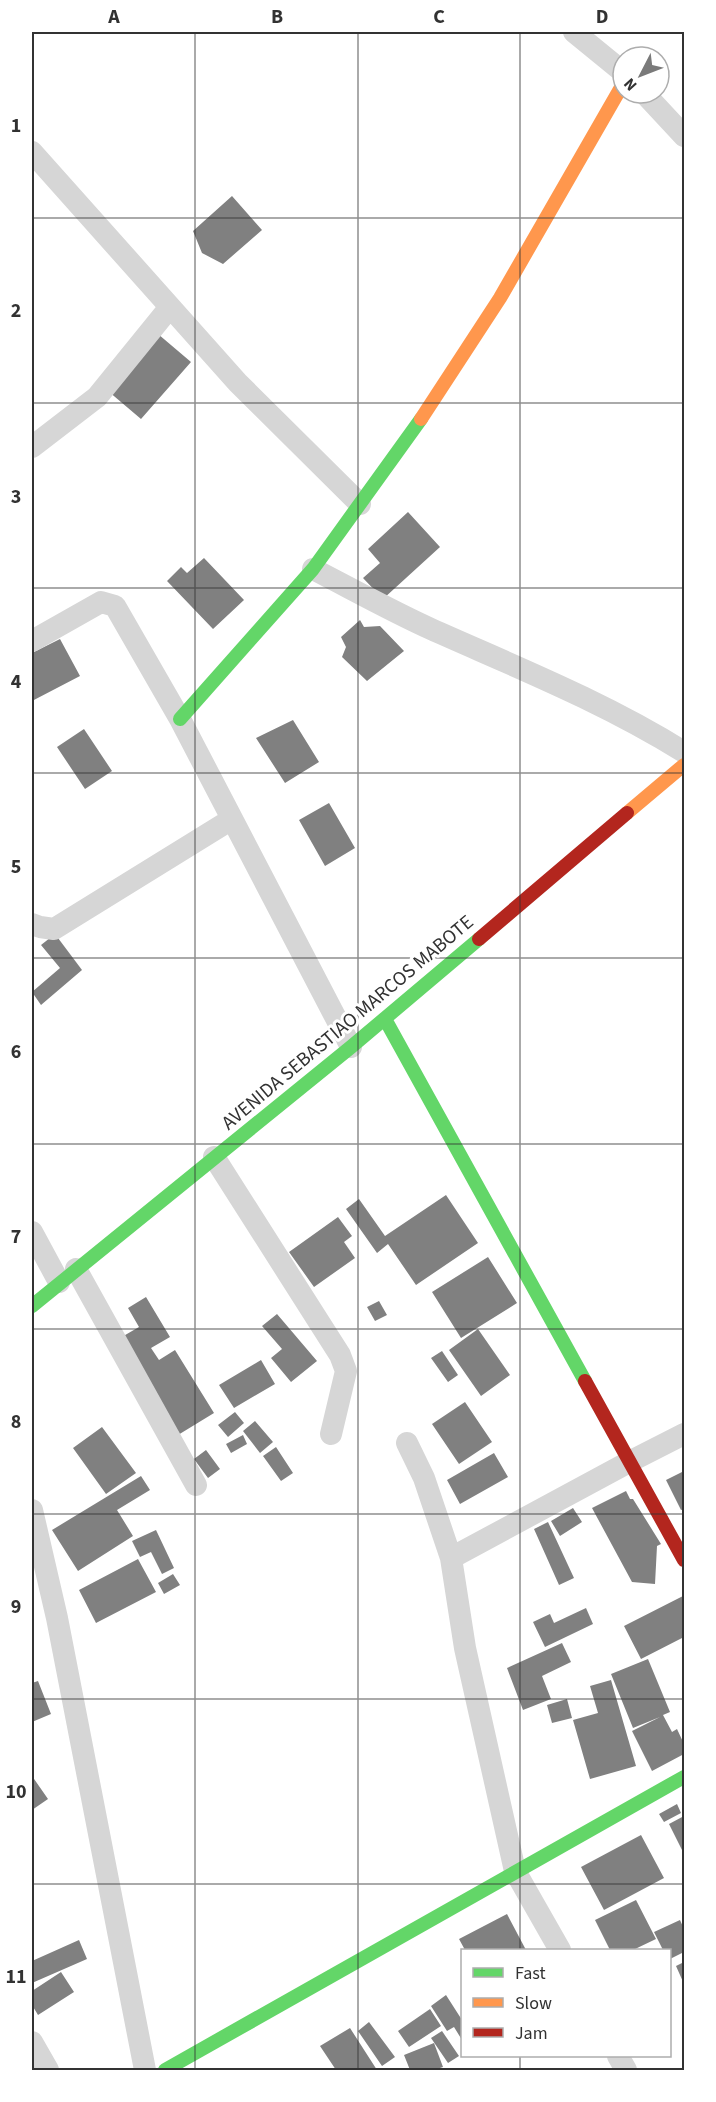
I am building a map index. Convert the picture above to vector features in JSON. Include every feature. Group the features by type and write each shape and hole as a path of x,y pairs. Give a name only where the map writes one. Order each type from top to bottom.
{"street":[{"path":"574,32 611,62"},
{"path":"180,719 313,569 409,437 500,298 611,105"},
{"path":"655,105 684,136"},
{"path":"32,152 238,383 360,504"},
{"path":"32,447 97,397 170,307"},
{"path":"313,569 427,627 551,682 646,728 684,752"},
{"path":"32,641 101,602 115,606 180,719 351,1047"},
{"name":"AVENIDA SEBASTIAO MARCOS MABOTE","path":"32,1306 385,1019 684,765"},
{"path":"32,924 54,929 232,819"},
{"path":"385,1019 684,1560"},
{"path":"214,1157 340,1355 346,1371 330,1434"},
{"path":"32,1232 68,1276 196,1485"},
{"path":"451,1558 684,1434"},
{"path":"407,1443 424,1478 451,1558 465,1648 515,1871 559,1949"},
{"path":"32,1510 57,1617 145,2070"},
{"path":"165,2070 684,1777"},
{"path":"32,2042 48,2070"}],"building":[{"path":"232,196 262,230 223,264 202,253 193,231"},
{"path":"158,334 191,362 141,419 108,391"},
{"path":"408,512 440,547 383,599 363,578 380,563 368,549"},
{"path":"204,558 244,600 213,629 167,581 181,567 187,573"},
{"path":"360,620 364,627 380,626 404,651 367,681 342,657 346,647 341,637"},
{"path":"60,639 80,676 32,701 32,653"},
{"path":"293,720 319,762 285,783 256,738"},
{"path":"84,729 112,771 85,789 57,747"},
{"path":"329,803 355,848 325,866 299,820"},
{"path":"55,934 82,970 41,1005 32,992 60,968 41,945"},
{"path":"446,1195 478,1243 416,1285 388,1244 377,1253 346,1209 359,1199 385,1236"},
{"path":"338,1217 352,1236 344,1242 355,1258 314,1287 289,1252"},
{"path":"488,1257 517,1303 461,1338 432,1292"},
{"path":"146,1297 170,1337 151,1348 159,1360 175,1350 214,1413 178,1435 120,1338 139,1327 128,1308"},
{"path":"379,1301 387,1315 375,1321 367,1307"},
{"path":"277,1314 317,1361 291,1382 271,1358 282,1349 262,1326"},
{"path":"478,1329 510,1375 481,1396 449,1350"},
{"path":"442,1351 458,1375 448,1382 431,1358"},
{"path":"261,1360 275,1384 234,1408 219,1385"},
{"path":"465,1402 492,1442 459,1464 432,1424"},
{"path":"235,1412 244,1423 228,1437 218,1425"},
{"path":"255,1421 273,1442 260,1453 243,1431"},
{"path":"102,1427 136,1473 106,1494 73,1448"},
{"path":"243,1435 247,1444 231,1453 226,1444"},
{"path":"276,1447 293,1473 281,1481 263,1456"},
{"path":"206,1450 220,1469 208,1478 194,1459"},
{"path":"494,1453 508,1477 460,1504 447,1480"},
{"path":"684,1471 684,1509 681,1510 666,1480"},
{"path":"141,1476 150,1490 117,1510 133,1536 78,1571 52,1530"},
{"path":"626,1491 661,1544 657,1546 655,1584 632,1582 592,1508"},
{"path":"573,1508 582,1522 560,1536 551,1521"},
{"path":"548,1522 574,1578 559,1585 534,1529"},
{"path":"156,1530 174,1568 162,1574 151,1552 140,1557 132,1541"},
{"path":"138,1559 156,1592 96,1623 79,1590"},
{"path":"173,1574 180,1585 164,1594 158,1583"},
{"path":"683,1596 684,1637 641,1659 624,1626"},
{"path":"586,1608 593,1624 545,1647 533,1622 550,1614 554,1623"},
{"path":"562,1643 571,1662 542,1676 551,1699 523,1710 507,1668"},
{"path":"648,1659 670,1712 663,1715 672,1732 677,1729 684,1744 684,1754 652,1771 632,1731 660,1717 633,1728 611,1674"},
{"path":"611,1680 636,1766 590,1779 573,1720 598,1713 590,1686"},
{"path":"38,1681 51,1714 32,1722 32,1683"},
{"path":"567,1699 572,1718 552,1723 547,1705"},
{"path":"32,1776 48,1799 32,1810"},
{"path":"677,1804 681,1813 664,1822 659,1814"},
{"path":"684,1816 684,1854 669,1824"},
{"path":"641,1835 664,1878 604,1910 581,1867"},
{"path":"636,1900 656,1939 635,1949 610,1949 595,1920"},
{"path":"507,1914 525,1949 464,1949 459,1939"},
{"path":"680,1920 684,1929 684,1952 671,1958 671,1949 662,1949 654,1932"},
{"path":"79,1940 87,1959 32,1983 32,1961"},
{"path":"684,1962 684,1984 676,1966"},
{"path":"61,1972 74,1992 38,2015 32,2005 32,1991"},
{"path":"446,1995 461,2018 461,2038 454,2027 447,2031 431,2006"},
{"path":"430,2009 441,2026 409,2047 398,2031"},
{"path":"369,2022 395,2057 382,2066 358,2031"},
{"path":"350,2028 377,2070 336,2070 320,2046"},
{"path":"442,2031 459,2056 448,2063 431,2038"},
{"path":"434,2043 443,2067 434,2070 410,2070 404,2055"}],"traffic: fast":[{"path":"180,719 313,569 421,419"},
{"path":"32,1306 351,1047 479,939"},
{"path":"385,1019 585,1381"},
{"path":"165,2070 684,1777"}],"traffic: slow":[{"path":"421,419 500,298 611,105"},
{"path":"627,813 684,765"}],"traffic: jam":[{"path":"479,939 627,813"},
{"path":"585,1381 684,1560"}]}
